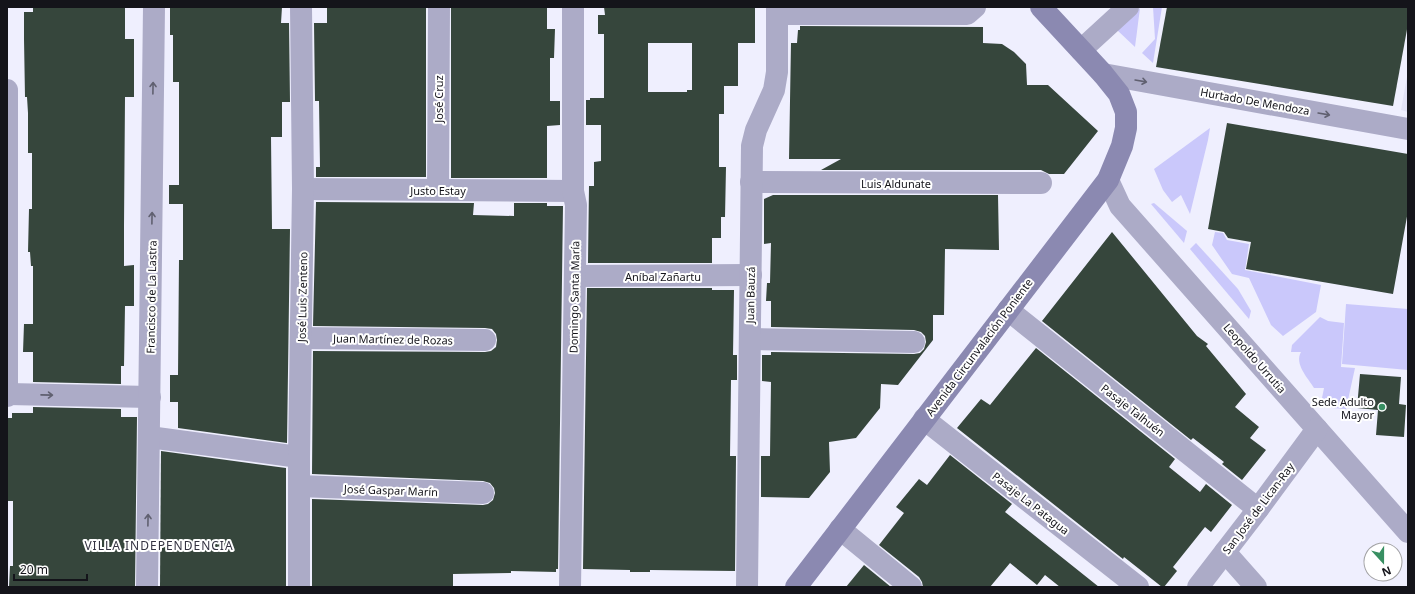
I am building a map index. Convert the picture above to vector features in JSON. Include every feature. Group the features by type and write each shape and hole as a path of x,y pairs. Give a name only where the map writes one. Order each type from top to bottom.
{"street":[{"name":"Francisco de La Lastra","path":"148,587 154,7"},
{"name":"José Luis Zenteno","path":"298,587 303,189 301,7"},
{"name":"José Cruz","path":"438,190 439,7"},
{"name":"Domingo Santa María","path":"570,587 576,205 573,191 573,7"},
{"path":"777,11 967,14 975,7"},
{"name":"Avenida Circunvalación Poniente","path":"796,587 1108,180 1122,146 1126,128 1126,112 1118,94 1103,74 1041,7"},
{"path":"1081,50 1128,7"},
{"name":"Juan Bauzá","path":"747,587 752,146 756,130 774,90 777,72 777,11"},
{"name":"Hurtado De Mendoza","path":"1103,74 1408,129"},
{"path":"7,90 7,395 150,397"},
{"name":"Leopoldo Urrutia","path":"1108,180 1120,206 1408,532"},
{"name":"Luis Aldunate","path":"752,182 1042,183"},
{"name":"Justo Estay","path":"303,189 573,191"},
{"name":"Aníbal Zañartu","path":"575,276 751,275"},
{"name":"Pasaje Talhuén","path":"1008,310 1258,509"},
{"name":"Juan Martínez de Rozas","path":"301,338 485,340"},
{"path":"750,339 914,342"},
{"name":"Pasaje La Patagua","path":"924,419 1138,587"},
{"name":"San José de Lican-Ray","path":"1198,587 1317,429"},
{"path":"149,437 299,457"},
{"name":"José Gaspar Marín","path":"299,486 483,493"},
{"path":"840,530 911,587"},
{"path":"1225,552 1256,587"}],"shaded area":[{"path":"1153,7 1162,7 1153,63 1142,53 1155,39"},
{"path":"1140,8 1135,47 1117,30"},
{"path":"1408,71 1408,112 1401,110"},
{"path":"1210,128 1190,214 1181,195 1172,202 1163,190 1154,169"},
{"path":"1154,203 1187,231 1184,243 1151,204"},
{"path":"1215,232 1223,233 1227,240 1249,244 1245,270 1321,285 1316,312 1283,336 1271,325 1249,278 1232,274 1212,245"},
{"path":"1196,243 1238,289 1251,311 1249,319 1190,249"},
{"path":"1346,304 1408,309 1408,370 1342,364"},
{"path":"1320,317 1328,321 1344,323 1341,367 1355,368 1346,409 1332,408 1322,398 1324,388 1314,388 1300,366 1299,357 1301,352 1291,352 1292,345"}],"building":[{"path":"33,7 125,7 125,39 134,39 134,97 125,97 124,266 134,265 134,306 125,306 124,366 121,366 121,384 33,382 33,352 23,352 24,324 33,324 33,266 31,266 30,252 28,252 29,209 32,209 32,153 28,153 28,113 27,97 25,97 24,12 33,12"},
{"path":"170,7 282,7 281,23 289,23 290,102 282,102 282,137 271,137 272,229 290,229 287,443 178,428 178,402 170,402 170,375 178,375 179,260 183,260 183,204 169,204 169,185 179,185 179,82 173,82 173,35 170,35"},
{"path":"327,7 426,7 426,177 316,177 316,167 320,167 319,101 315,101 314,23 327,23"},
{"path":"451,7 547,7 547,29 555,29 554,58 550,58 550,101 560,101 560,125 547,126 547,178 451,178"},
{"path":"604,7 755,7 755,43 738,43 738,86 724,86 724,114 719,114 719,167 726,167 725,217 721,217 721,238 712,238 712,263 588,263 589,186 594,186 594,162 601,161 601,125 586,125 586,100 590,100 590,98 604,98 604,34 598,34 598,15 605,15","holes":["648,43 692,43 692,90 687,90 687,92 648,92"]},
{"path":"1167,7 1408,7 1408,24 1393,106 1156,67"},
{"path":"800,26 983,27 983,43 1002,44 1014,52 1026,64 1027,85 1048,85 1098,131 1064,174 1049,174 1041,170 821,170 841,159 789,159 791,43 797,43 798,30 800,30"},
{"path":"1227,123 1408,154 1408,211 1393,294 1246,269 1251,242 1228,238 1224,232 1208,229"},
{"path":"773,195 998,195 999,250 945,249 944,315 933,315 933,340 898,385 881,384 880,408 856,438 829,442 830,472 809,498 761,497 761,456 770,456 771,382 762,381 762,355 771,355 771,352 914,354 920,353 924,349 926,342 925,336 921,332 914,330 771,327 771,301 766,301 767,283 770,283 771,243 764,244 764,199"},
{"path":"316,202 474,203 473,215 514,216 514,203 547,203 547,206 563,206 558,569 556,569 556,572 511,571 511,573 453,574 453,587 312,587 312,499 483,505 488,504 493,500 495,493 494,488 490,483 483,481 312,474 313,351 485,352 491,351 496,347 497,340 496,334 492,329 485,328 313,326"},
{"path":"1112,232 1197,336 1208,344 1206,346 1246,394 1235,407 1259,427 1250,438 1266,450 1242,480 1222,464 1224,462 1193,438 1191,440 1042,321"},
{"path":"587,288 712,288 712,290 734,290 733,355 737,355 737,380 731,380 730,456 736,456 735,571 650,570 650,572 630,572 630,570 583,569"},
{"path":"1036,348 1175,459 1169,467 1200,492 1206,484 1232,505 1211,532 1205,527 1173,567 1177,571 1164,587 1124,557 1123,559 957,428 981,399 990,405"},
{"name":"Sede Adulto Mayor","path":"1360,374 1401,377 1399,404 1406,405 1404,437 1376,435 1378,410 1357,408"},
{"path":"33,407 121,409 121,417 137,417 135,587 9,587 10,566 13,566 13,501 7,501 7,418 12,418 12,413 33,413"},
{"path":"161,451 286,468 286,587 160,587"},
{"path":"950,455 1012,504 1005,512 1099,587 1060,587 1045,575 1037,585 1010,563 990,587 923,587 919,577 879,545 904,513 896,507 919,479 927,485"},
{"path":"864,565 891,587 846,587"}],"place":[{"name":"Sede Adulto Mayor","path":"1382,407"}],"district":[{"name":"VILLA INDEPENDENCIA","path":"159,545"}]}
